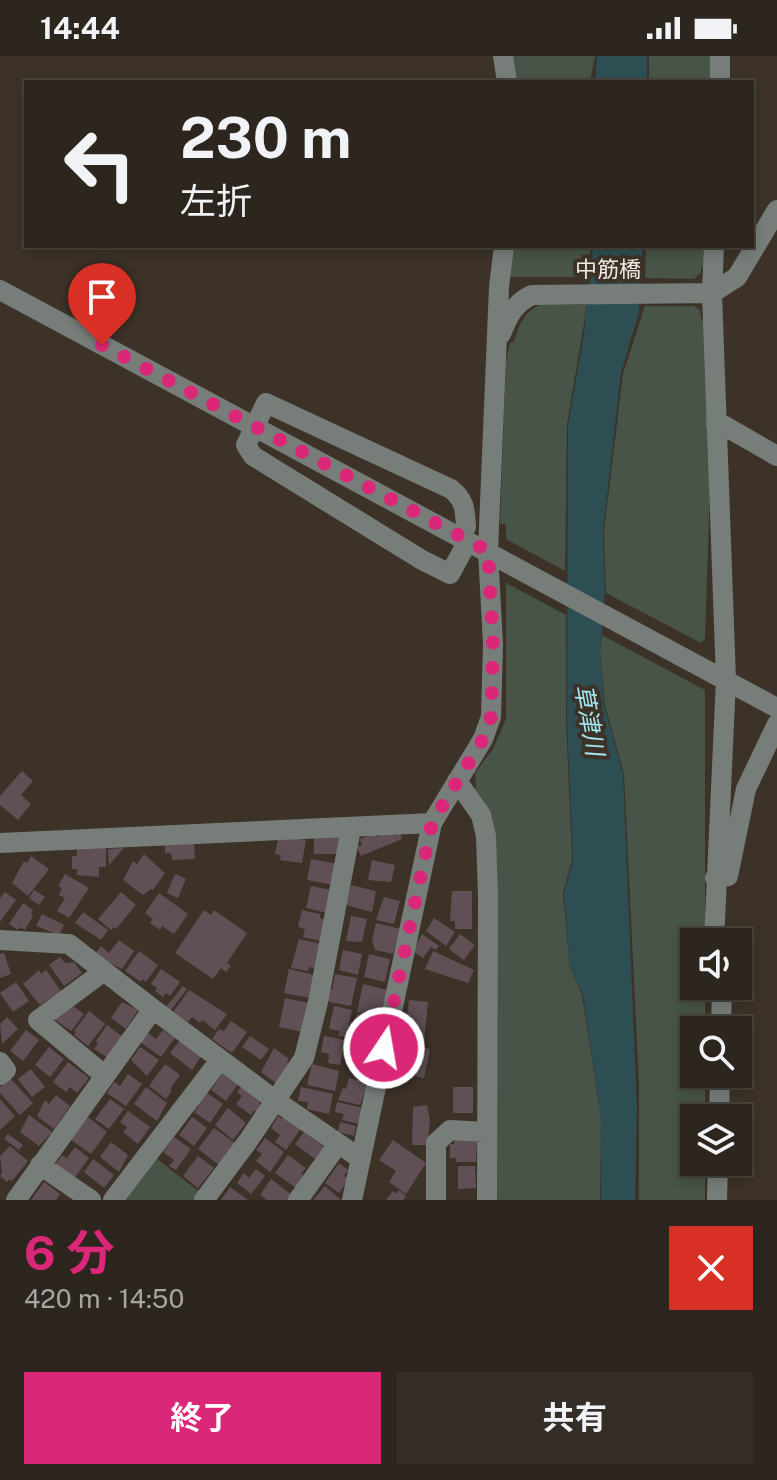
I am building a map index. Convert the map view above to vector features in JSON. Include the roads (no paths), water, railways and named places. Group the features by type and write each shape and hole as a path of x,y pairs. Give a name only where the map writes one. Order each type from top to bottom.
{"street":[{"path":"503,56 507,80"},
{"path":"720,56 720,80"},
{"path":"728,80 729,56"},
{"path":"704,292 737,277 777,210"},
{"path":"352,1200 432,823 483,739 491,717 493,644 488,551 499,287 504,248"},
{"path":"714,248 704,292 719,424 726,680 722,877 716,928"},
{"path":"704,292 720,263 720,248"},
{"path":"0,290 726,680 775,712 772,748 746,789 722,877 723,928"},
{"name":"中筋橋","path":"498,342 520,300 544,293 704,292"},
{"path":"463,550 450,574 253,456 246,445 266,403 451,489 465,507 466,527"},
{"path":"719,424 777,456"},
{"path":"457,781 481,815 486,836 487,1200"},
{"path":"0,843 432,823"},
{"path":"204,1200 304,1058 313,1028 351,829"},
{"path":"1,942 69,944 220,1060 361,1159"},
{"path":"103,972 38,1020 104,1075"},
{"path":"16,1200 153,1009"},
{"path":"113,1200 220,1060"},
{"path":"0,1062 6,1070 0,1075"},
{"path":"436,1200 436,1143 450,1130 486,1132"},
{"path":"298,1200 338,1144"},
{"path":"40,1165 91,1200"},
{"path":"709,1200 710,1176"},
{"path":"717,1200 718,1176"}],"water":[{"path":"597,56 647,56 647,80 595,80"},
{"name":"草津川","path":"593,248 643,248 639,312 621,373 603,531 605,592 600,651 604,705 623,774 637,1108 635,1200 601,1200 601,1118 583,995 570,967 564,894 573,860 567,720 568,425 584,334"}]}
